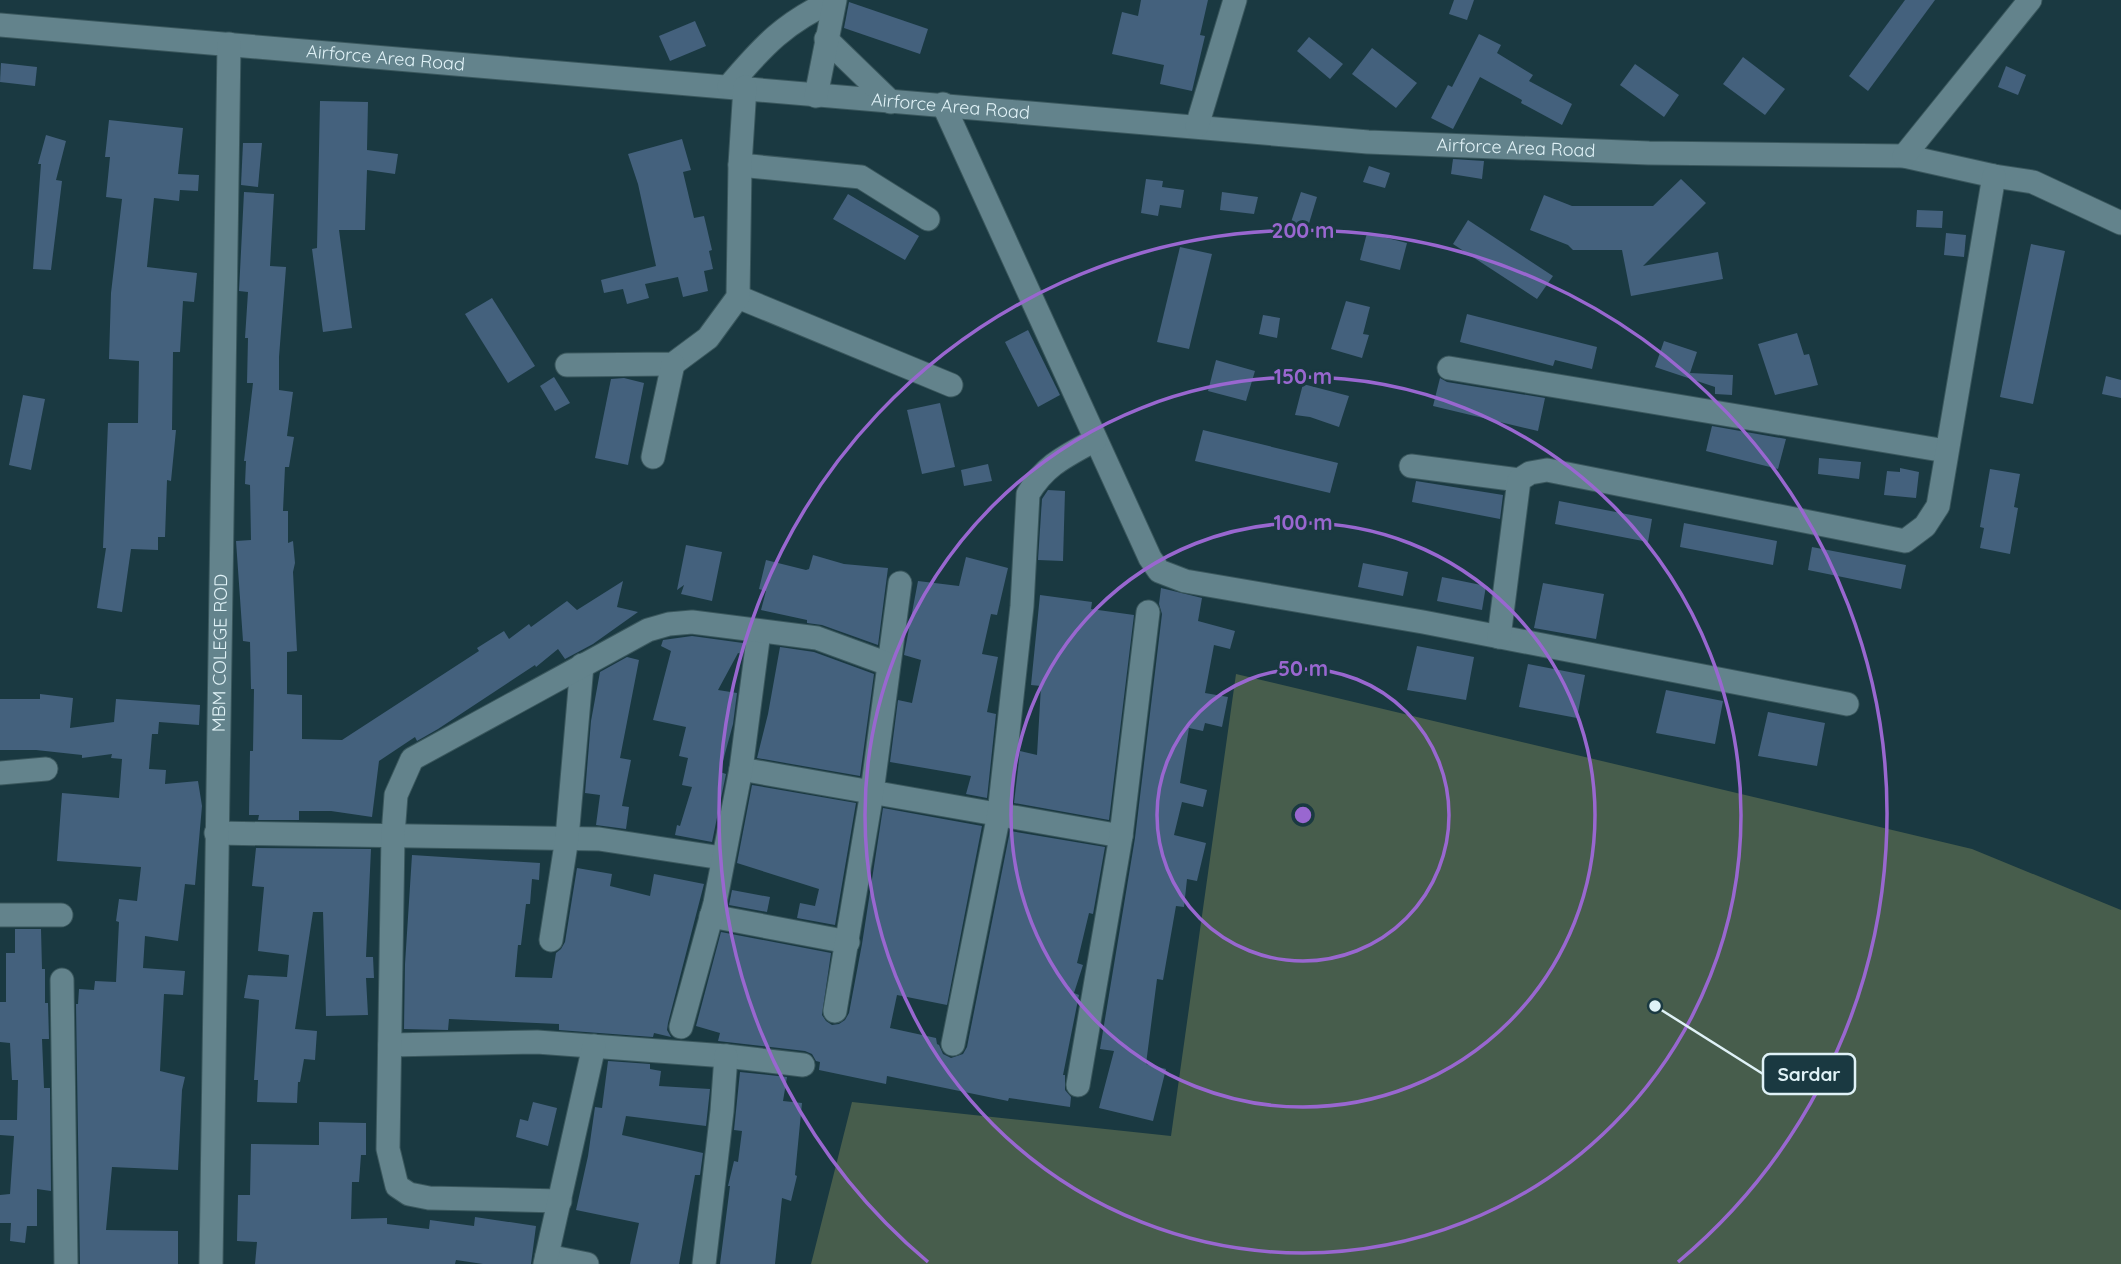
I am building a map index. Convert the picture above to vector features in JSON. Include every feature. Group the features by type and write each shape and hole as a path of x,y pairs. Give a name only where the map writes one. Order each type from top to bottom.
{"street":[{"path":"816,96 834,0"},
{"path":"567,366 673,363 708,338 738,297 740,165 737,87 763,47 785,26 834,0"},
{"path":"1197,126 1235,0"},
{"path":"1904,156 2030,0"},
{"name":"Airforce Area Road","path":"0,25 1368,142 1649,153 1904,156 2032,182 2121,223"},
{"path":"826,39 891,102"},
{"name":"MBM COLEGE ROD","path":"211,1264 229,44"},
{"path":"943,104 1095,440 1150,558 1159,571 1185,581 1499,637 1847,704"},
{"path":"740,165 862,177 928,219"},
{"path":"1411,466 1519,480 1530,473 1547,470 1905,541 1925,526 1938,506 1994,176"},
{"path":"738,297 951,385"},
{"path":"653,457 673,363"},
{"path":"1449,368 1946,451"},
{"path":"953,1044 999,814 1022,606 1028,494 1037,478 1051,465 1095,440"},
{"path":"1499,637 1519,480"},
{"path":"835,1011 872,792 900,583"},
{"path":"1078,1085 1121,836 1148,612"},
{"path":"560,1201 429,1198 409,1194 397,1186 388,1149 393,835 396,795 412,759 648,630 669,624 692,622 817,638 888,664"},
{"path":"681,1027 711,916 741,769 758,632"},
{"path":"551,940 567,838 582,665"},
{"path":"0,773 46,769"},
{"path":"741,769 1121,836"},
{"path":"216,834 598,839 722,858"},
{"path":"0,915 61,915"},
{"path":"711,916 848,942"},
{"path":"62,980 66,1264"},
{"path":"390,1045 537,1042 726,1056 803,1065"},
{"path":"587,1264 546,1260 594,1046"},
{"path":"704,1264 726,1056"}],"green space":[{"path":"1236,674 1972,849 2121,910 2121,1264 811,1264 852,1102 1171,1136"}],"building":[{"path":"1141,0 1208,0 1200,35 1205,36 1192,91 1160,84 1164,65 1112,54 1122,12 1138,16"},
{"path":"1454,0 1474,0 1467,20 1449,14"},
{"path":"1905,0 1935,0 1868,91 1849,76"},
{"path":"849,2 928,29 920,54 844,28"},
{"path":"695,21 706,46 670,61 659,36"},
{"path":"1479,34 1501,45 1497,53 1533,75 1529,81 1572,104 1562,125 1480,77 1453,129 1431,118 1448,85 1452,87"},
{"path":"1309,37 1343,64 1330,79 1297,51"},
{"path":"1372,48 1417,83 1396,108 1352,74"},
{"path":"1743,57 1785,89 1765,115 1723,84"},
{"path":"1,63 37,67 35,86 0,82"},
{"path":"1635,64 1679,95 1664,117 1620,85"},
{"path":"2006,66 2026,75 2018,95 1998,87"},
{"path":"320,101 368,102 367,150 398,154 395,174 367,170 365,230 339,230 352,328 323,332 312,249 317,248"},
{"path":"109,120 183,128 178,174 199,175 198,191 180,190 179,201 154,198 147,267 197,273 194,302 183,301 180,352 173,352 172,430 176,430 171,481 167,480 165,537 158,537 158,550 131,549 122,612 97,608 106,548 103,548 108,423 138,423 139,361 109,359 111,293 122,199 106,197 110,157 105,157"},
{"path":"46,135 66,141 56,180 62,181 51,270 33,269 41,164 38,164"},
{"path":"682,139 691,170 683,172 694,218 704,216 712,250 709,251 713,269 704,271 708,291 683,297 678,277 645,284 649,298 627,304 623,289 604,293 601,280 656,266 638,184 628,154"},
{"path":"243,143 262,143 258,187 241,185"},
{"path":"1453,159 1484,161 1482,179 1451,174"},
{"path":"1369,166 1390,173 1385,188 1363,182"},
{"path":"1146,179 1163,181 1162,187 1184,190 1181,208 1160,205 1158,216 1141,213"},
{"path":"1681,179 1706,203 1643,266 1718,252 1723,279 1631,296 1622,250 1573,250 1568,245 1530,230 1544,195 1572,206 1653,206"},
{"path":"244,192 274,194 270,266 286,267 279,390 293,392 287,436 294,437 289,467 285,467 283,511 288,511 288,543 293,541 297,651 287,652 287,694 302,695 302,739 342,740 479,651 477,648 504,631 509,639 567,601 577,610 623,581 617,607 638,612 593,644 565,659 558,649 536,667 535,665 438,729 417,741 415,737 379,761 372,817 331,811 299,811 299,820 258,820 259,815 249,815 254,689 251,689 250,642 243,641 236,541 251,540 250,485 245,484 244,461 253,383 247,383 248,338 245,338 248,292 239,291"},
{"path":"1222,192 1258,197 1254,214 1220,210"},
{"path":"1301,192 1317,197 1307,230 1290,225"},
{"path":"848,194 919,236 905,260 833,219"},
{"path":"1917,210 1943,211 1942,228 1916,227"},
{"path":"1468,220 1553,276 1537,299 1453,244"},
{"path":"1367,233 1407,243 1400,270 1360,260"},
{"path":"1946,233 1966,235 1964,257 1944,255"},
{"path":"2031,244 2065,251 2033,404 2000,397"},
{"path":"1180,247 1212,254 1189,349 1157,342"},
{"path":"492,298 535,366 508,383 465,314"},
{"path":"1346,301 1370,307 1363,334 1369,335 1362,358 1331,349"},
{"path":"1467,314 1597,347 1592,369 1555,360 1553,366 1460,342"},
{"path":"1263,315 1280,318 1277,338 1259,334"},
{"path":"1028,330 1060,395 1038,407 1005,342"},
{"path":"1797,333 1804,355 1809,354 1818,385 1775,395 1758,344"},
{"path":"1664,341 1697,352 1690,373 1733,375 1732,395 1715,394 1715,387 1655,367"},
{"path":"1216,360 1255,371 1246,401 1208,391"},
{"path":"2106,376 2121,380 2121,398 2102,394"},
{"path":"554,377 570,403 555,411 540,386"},
{"path":"624,378 644,383 628,465 595,458 611,379"},
{"path":"1440,378 1447,382 1545,398 1538,431 1433,406"},
{"path":"1303,384 1349,396 1339,427 1295,415"},
{"path":"23,395 45,399 31,470 9,465"},
{"path":"940,403 955,467 922,474 907,410"},
{"path":"1712,426 1786,439 1778,469 1706,451"},
{"path":"1203,430 1338,463 1330,493 1195,461"},
{"path":"1819,458 1861,462 1859,479 1818,474"},
{"path":"988,464 992,481 964,486 961,470"},
{"path":"1900,468 1919,472 1916,498 1884,495 1887,471 1900,472"},
{"path":"1990,469 2020,474 2014,507 2018,508 2010,554 1980,548 1984,528 1980,527"},
{"path":"1416,481 1503,495 1500,519 1412,502"},
{"path":"1048,490 1065,491 1063,561 1038,560 1042,499"},
{"path":"1559,501 1652,519 1648,542 1555,524"},
{"path":"1684,523 1777,541 1773,565 1680,547"},
{"path":"686,545 722,552 712,601 681,594 684,585 677,590"},
{"path":"1812,547 1906,565 1901,589 1808,570"},
{"path":"813,555 844,564 888,568 878,645 822,625 807,623 807,620 761,610 766,591 759,589 766,560 806,570 809,569"},
{"path":"966,557 1008,568 997,615 991,614 982,654 998,657 987,712 996,714 987,798 966,794 971,776 890,762 898,700 912,703 921,660 904,655 918,581 959,586"},
{"path":"1363,563 1408,572 1403,596 1358,587"},
{"path":"1442,577 1486,586 1482,610 1437,601"},
{"path":"1543,583 1604,594 1596,639 1534,628"},
{"path":"1161,588 1202,598 1198,621 1235,631 1230,649 1214,645 1205,693 1228,697 1222,727 1205,723 1203,731 1189,728 1180,783 1207,790 1203,807 1182,802 1174,835 1206,843 1197,881 1187,879 1184,907 1176,906 1163,980 1157,979 1146,1064 1166,1069 1153,1121 1099,1108 1114,1051 1100,1049 1135,838 1162,614 1159,604"},
{"path":"1040,595 1092,602 1091,609 1134,615 1109,820 1014,803 1020,751 1037,755 1041,686 1031,685"},
{"path":"692,636 743,643 742,654 738,653 718,690 737,693 733,724 720,772 726,774 712,842 675,835 692,787 682,785 688,758 679,756 686,727 653,720 671,651 661,646 663,640"},
{"path":"1417,646 1474,657 1466,700 1407,690"},
{"path":"780,647 814,652 874,674 860,776 757,758"},
{"path":"627,657 639,660 620,758 631,760 622,806 629,807 626,829 596,825 600,795 585,793 591,721 600,672"},
{"path":"1528,664 1585,675 1577,718 1519,707"},
{"path":"1666,690 1723,701 1715,744 1656,733"},
{"path":"40,694 73,698 70,728 114,722 116,699 200,705 199,725 159,722 158,734 152,734 149,769 166,770 165,784 198,781 202,806 195,885 185,884 178,941 145,936 143,968 185,971 183,995 164,994 160,1071 185,1077 178,1170 112,1167 106,1230 178,1231 178,1264 80,1264 76,1004 79,989 94,990 95,981 116,982 119,922 116,921 119,899 137,901 141,867 57,861 62,793 119,798 122,759 111,758 112,754 82,758 82,755 36,750 0,750 0,699 40,699"},
{"path":"1768,712 1825,723 1817,766 1758,756"},
{"path":"752,785 856,803 835,925 797,918 800,903 815,906 819,889 737,863"},
{"path":"883,808 982,826 947,1005 897,995 890,1028 936,1038 943,1054 951,1058 963,1054 967,1047 1010,831 1105,847 1093,914 1089,913 1077,963 1083,965 1074,993 1079,995 1063,1075 1065,1090 1071,1097 1070,1107 1009,1098 1008,1101 887,1076 886,1084 819,1070 820,1062 805,1051 718,1041 720,1033 696,1026 721,932 831,953 822,1015 832,1025 845,1020 849,1013 862,944"},
{"path":"256,848 371,849 366,957 373,957 374,978 366,978 368,1015 326,1016 323,912 313,912 295,1029 317,1031 315,1060 304,1059 298,1082 297,1103 257,1102 258,1080 254,1080 259,1000 244,998 248,975 287,977 289,955 258,951 264,887 252,886"},
{"path":"412,855 540,863 539,880 532,879 530,904 526,904 515,977 552,978 556,953 565,942 577,868 612,874 610,886 650,896 654,874 704,884 668,1023 667,1030 671,1037 654,1033 653,1037 559,1030 559,1024 449,1019 448,1030 404,1029"},
{"path":"732,890 770,897 767,912 729,905"},
{"path":"15,929 41,929 45,1003 48,1003 49,1039 42,1039 44,1088 50,1088 51,1191 37,1189 37,1226 27,1226 25,1243 10,1241 11,1223 0,1223 0,1195 10,1194 14,1136 0,1135 0,1120 17,1120 18,1080 12,1080 10,1043 0,1042 0,1002 6,1002 6,953 15,953"},
{"path":"608,1061 650,1064 650,1069 661,1071 659,1086 710,1089 706,1126 626,1116 622,1135 703,1153 700,1175 695,1175 679,1264 630,1264 639,1223 576,1210 595,1107 602,1108"},
{"path":"740,1072 787,1077 783,1101 802,1103 797,1176 791,1201 782,1198 775,1264 720,1264 728,1186 734,1161 738,1162 742,1131 734,1130"},
{"path":"533,1102 557,1108 548,1146 516,1137 520,1119 528,1121"},
{"path":"319,1122 366,1123 366,1155 361,1155 359,1182 352,1182 351,1219 387,1218 387,1224 429,1229 430,1220 474,1226 475,1217 536,1226 531,1264 483,1264 456,1260 455,1264 255,1264 257,1242 237,1241 238,1195 250,1195 251,1144 319,1145"}],"place":[{"name":"Sardar","path":"1655,1006"}]}
